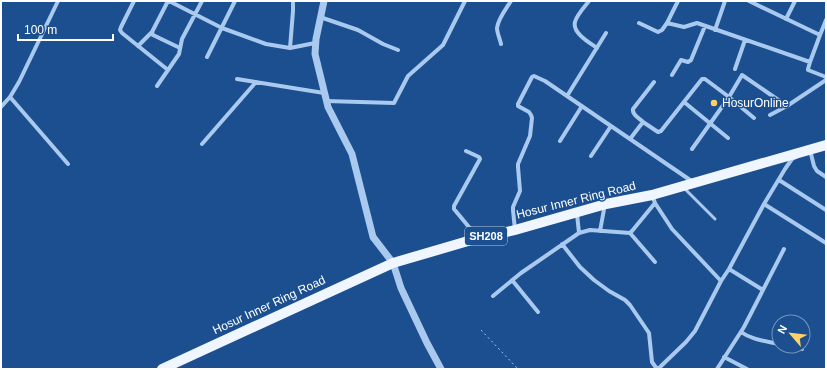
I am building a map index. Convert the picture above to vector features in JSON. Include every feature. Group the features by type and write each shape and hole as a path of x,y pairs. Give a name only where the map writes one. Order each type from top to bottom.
{"main road":[{"name":"Hosur Inner Ring Road","path":"162,369 393,263 478,238 515,230 606,204 653,199 682,186 826,145"}],"street":[{"path":"1,107 10,97 25,71 58,1"},
{"path":"134,1 120,30 168,70"},
{"path":"138,46 152,32 169,1 222,28 266,44 290,48 316,43"},
{"path":"157,86 179,54 182,39 202,1"},
{"path":"207,57 235,1"},
{"path":"290,48 293,1"},
{"path":"324,1 316,39 315,54 326,101 352,154 373,237 393,263 401,288 441,369"},
{"path":"326,101 394,103 408,76 443,45 465,1"},
{"path":"501,44 497,30 500,20 511,1"},
{"path":"589,1 575,21 575,26 578,33 597,48"},
{"path":"639,23 658,32 662,30 678,1"},
{"path":"715,30 725,1"},
{"path":"749,1 820,35"},
{"path":"786,19 795,1"},
{"path":"320,17 358,30 383,44 398,50"},
{"path":"826,20 808,70 826,77"},
{"path":"667,23 684,28 697,23 810,62"},
{"path":"672,75 681,60 688,62 690,60 705,26"},
{"path":"152,32 153,35 180,48"},
{"path":"567,96 606,33"},
{"path":"735,69 745,40"},
{"path":"692,149 729,97 742,75 788,106"},
{"path":"515,230 513,207 520,191 518,167 530,136 532,118 529,112 520,108 518,104 532,77 545,81 693,183"},
{"path":"237,79 324,93"},
{"path":"654,82 632,111 643,122 660,132 702,79 729,97 754,118"},
{"path":"770,115 788,106 826,80"},
{"path":"202,144 256,82"},
{"path":"10,97 68,164"},
{"path":"684,102 728,138"},
{"path":"560,141 582,106"},
{"path":"630,139 643,122"},
{"path":"591,156 611,126"},
{"path":"466,151 479,157 480,159 454,206 454,209 478,238"},
{"path":"562,244 580,267 594,280 625,300 630,305 649,333 652,364 658,369 695,332 721,281 764,204 792,160 807,151 817,171 826,177"},
{"path":"779,180 826,210"},
{"path":"630,233 653,199 672,229 721,281"},
{"path":"600,231 606,204"},
{"path":"764,204 826,242"},
{"path":"577,212 579,233"},
{"path":"493,296 521,273 562,244 579,233 590,230 630,233 654,262"},
{"path":"717,369 741,332 784,249"},
{"path":"729,269 763,290"},
{"path":"512,280 538,312"},
{"path":"741,332 755,339 771,342"},
{"path":"724,358 747,369"}],"lane":[{"path":"682,186 715,219"}],"path":[{"path":"481,330 518,369"}],"place":[{"name":"HosurOnline","path":"714,103"}]}
